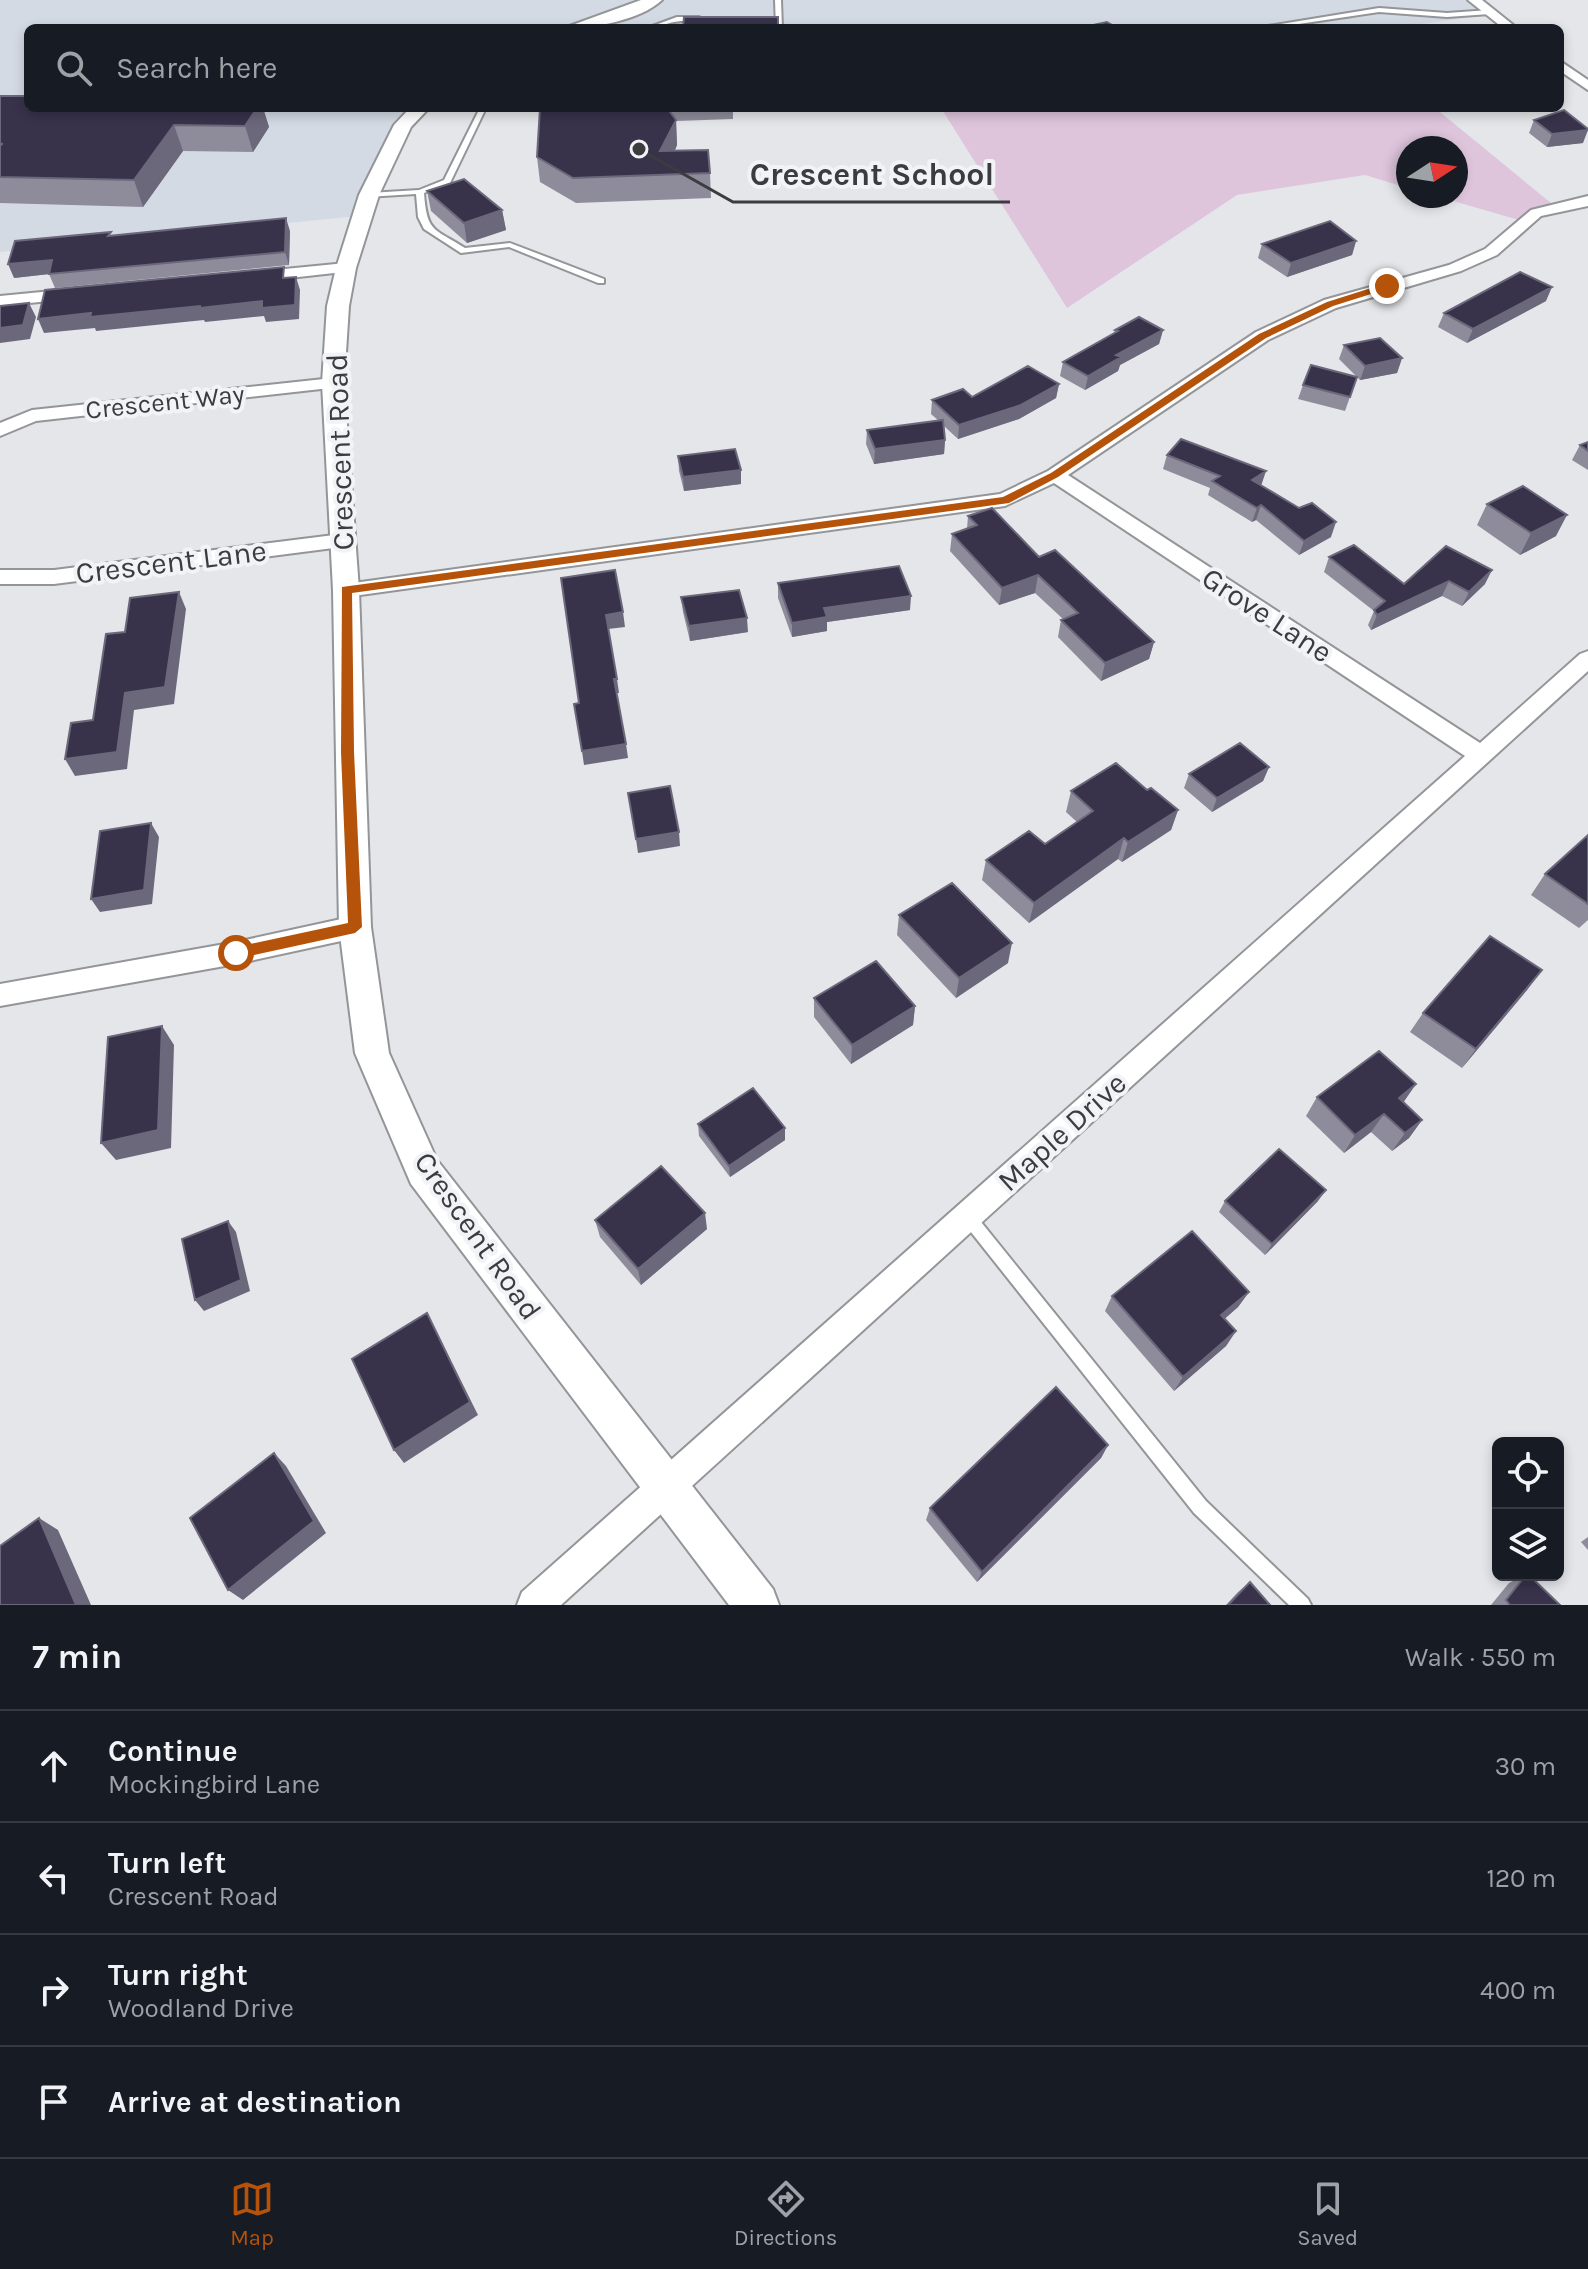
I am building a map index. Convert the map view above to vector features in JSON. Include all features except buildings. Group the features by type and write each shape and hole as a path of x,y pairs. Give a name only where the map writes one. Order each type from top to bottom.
{"street":[{"path":"589,24 654,0"},
{"path":"1474,0 1506,24"},
{"path":"1564,68 1588,86"},
{"name":"Crescent Road","path":"416,112 403,125 369,195 346,268 338,306 333,383 346,590 355,927 372,1053 424,1172 757,1605"},
{"path":"346,590 1005,500 1055,475 1262,336 1330,304 1455,268 1491,252 1536,213 1588,201"},
{"path":"236,278 346,268"},
{"path":"0,301 94,292"},
{"name":"Crescent Way","path":"0,430 32,416 333,383"},
{"name":"Grove Lane","path":"1055,475 1480,754"},
{"name":"Crescent Lane","path":"0,577 54,577 341,533"},
{"name":"Maple Drive","path":"535,1605 1588,659"},
{"path":"0,995 236,953 355,927"}],"lane":[{"path":"764,19 779,24 778,0"},
{"path":"1286,24 1379,10 1447,15 1490,12"},
{"path":"662,24 677,19 706,19"},
{"path":"369,195 420,192 447,181 481,112"},
{"path":"420,192 422,217 427,227 464,251 510,245 601,281"},
{"path":"968,1217 1200,1507 1302,1605"}],"shaded area":[{"path":"0,0 1467,0 1488,15 1422,24 24,24 24,112 424,112 404,130 358,216 0,252"},
{"path":"944,112 1440,112 1551,203 1519,220 1468,205 1468,136 1396,136 1396,184 1365,175 1237,195 1067,308"}],"place":[{"name":"Crescent School","path":"639,149"}],"route":[{"path":"236,953 355,927 346,590 1005,500 1055,475 1262,336 1330,304 1387,286"}]}
